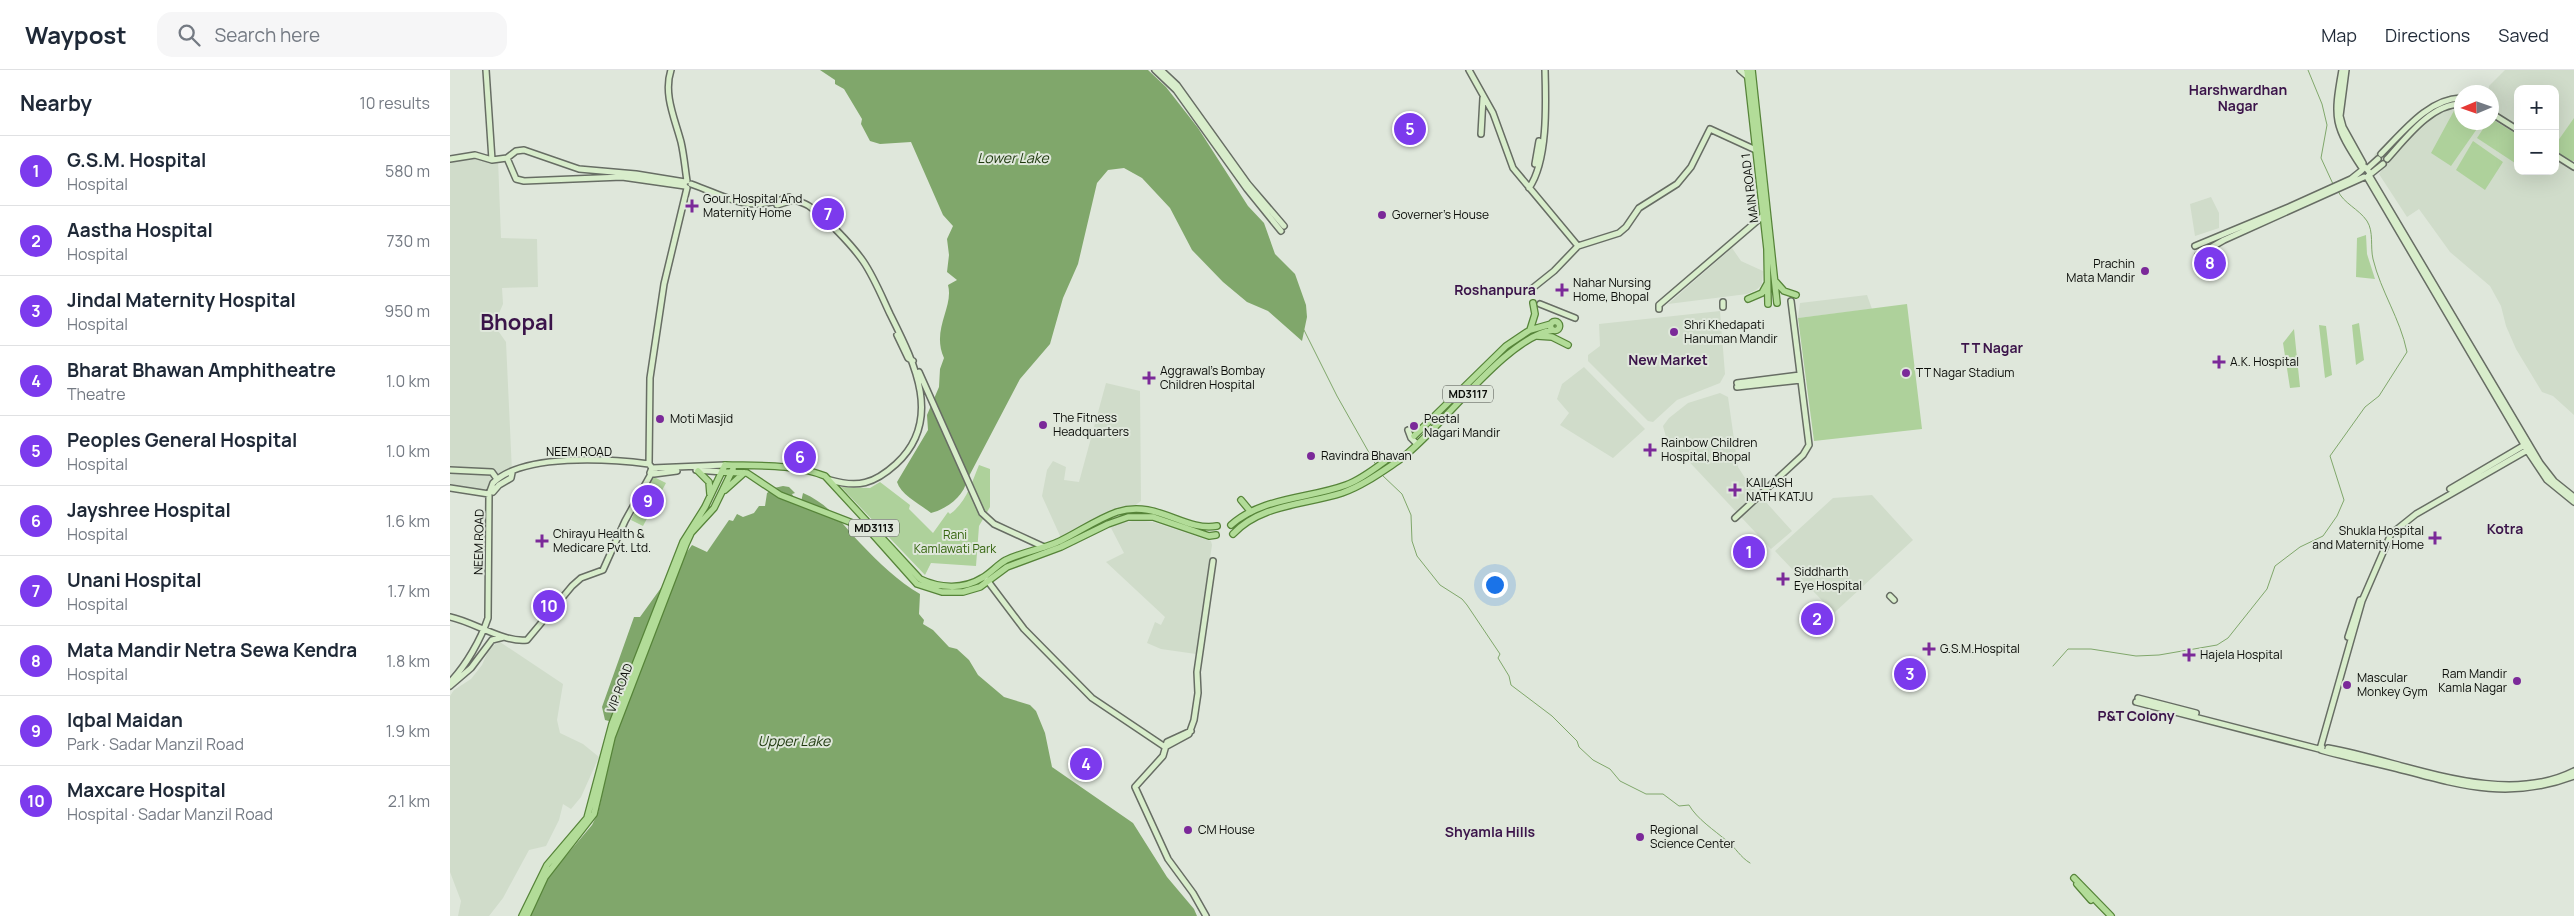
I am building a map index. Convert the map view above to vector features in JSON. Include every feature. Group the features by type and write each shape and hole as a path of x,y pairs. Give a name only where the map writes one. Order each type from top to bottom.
{"main road":[{"path":"486,70 492,160"},
{"path":"450,617 469,621 484,629 507,637 527,640 572,586 581,578 603,570 652,470 650,378 664,284 688,185 681,142 670,102 668,81 671,70"},
{"path":"1155,70 1176,90 1247,189 1282,228 1177,85 1161,70"},
{"path":"1469,70 1493,113 1513,168 1578,246"},
{"path":"1527,186 1534,172 1541,128 1543,70"},
{"path":"1740,70 1747,73"},
{"name":"MAIN ROAD 1","path":"1752,70 1764,215 1768,304"},
{"path":"2342,70 2335,111 2337,122 2527,447 2548,480 2574,502"},
{"path":"2346,70 2340,116 2343,127 2366,172"},
{"name":"MAIN ROAD 1","path":"1747,73 1759,151 1777,303"},
{"path":"1481,134 1483,95"},
{"path":"2366,172 2411,123 2432,107 2454,98"},
{"path":"2387,159 2418,126 2437,112 2454,107"},
{"path":"2499,118 2514,127"},
{"path":"1529,291 1554,271 1578,246 1619,233 1626,227 1639,208 1677,184 1691,166 1710,130 1759,151"},
{"path":"450,159 475,155 492,160 507,158 516,152 524,150 579,170 688,185 752,205 771,204 789,197 807,205 818,213 857,254 922,377 929,398 982,513 994,524 1042,546"},
{"path":"507,158 516,178 524,181 602,174"},
{"path":"2559,158 2574,167"},
{"path":"2198,255 2225,239 2333,190 2383,164"},
{"path":"2195,246 2333,190"},
{"path":"1659,309 1658,305 1764,215"},
{"path":"1775,280 1781,289 1796,295"},
{"path":"1748,299 1762,293 1768,282"},
{"path":"1735,518 1807,450 1809,445 1791,302"},
{"path":"1530,330 1536,314 1533,303"},
{"path":"1540,304 1575,318"},
{"name":"MD3117","path":"1234,534 1246,523 1271,511 1343,492 1372,474 1417,444 1510,351 1552,327 1530,330 1506,346 1414,436"},
{"path":"1534,336 1552,337 1568,345"},
{"path":"830,480 861,485 871,482 886,472 906,454 915,435 923,398 914,364"},
{"path":"1737,385 1801,377"},
{"path":"1414,436 1408,430 1411,438 1417,444"},
{"path":"2527,447 2554,481 2574,497"},
{"path":"2321,748 2362,601 2391,534 2416,514 2527,447"},
{"name":"NEEM ROAD","path":"512,476 530,464 570,460 652,470"},
{"name":"MD3113","path":"734,466 761,465 818,474 830,480 920,579 943,587 962,585 986,579 1008,559 1113,514 1133,509 1157,511 1205,527 1217,526"},
{"path":"652,470 698,471 724,469 734,466"},
{"name":"VIP ROAD","path":"685,543 691,533 714,508 734,466"},
{"path":"652,470 724,469 745,473"},
{"name":"VIP ROAD","path":"522,916 547,865 587,818 614,725 685,543 724,469"},
{"path":"450,470 492,472 497,478 512,476"},
{"path":"698,471 709,482 710,496"},
{"path":"722,493 745,473"},
{"name":"MD3113","path":"745,473 780,495 868,529 917,584 942,592 963,592 1007,567 1061,547 1112,522 1128,517 1154,517 1209,536 1216,535"},
{"name":"MD3117","path":"1231,525 1238,517 1283,500 1346,485 1372,474"},
{"path":"450,488 491,493 512,476"},
{"name":"NEEM ROAD","path":"484,629 488,618 491,493 493,483 497,478"},
{"path":"1241,500 1251,512"},
{"path":"1206,916 1193,893 1168,859 1135,787 1163,756 1165,747 1191,731 1198,692 1197,672 1213,561"},
{"path":"986,579 1024,630 1092,698 1165,747"},
{"path":"450,686 459,674 484,629"},
{"path":"450,682 459,674 471,668 492,640 507,637"},
{"path":"2137,700 2455,784 2500,789 2544,787 2574,776"},
{"name":"VIP ROAD","path":"527,916 549,871 594,814 614,725"},
{"path":"2321,748 2453,780 2526,785 2556,779 2574,771"},
{"path":"2107,916 2073,878 2111,916"}],"shaded area":[{"path":"2505,70 2574,70 2574,415 2553,396 2542,392 2516,349 2506,326 2501,306 2490,286 2450,252 2419,209 2407,217 2379,174 2385,166 2374,155 2418,112 2454,95 2454,130 2499,130 2499,85 2490,85"},
{"path":"470,155 498,159 501,238 537,239 538,287 502,288 503,304 494,325 506,342 512,472 494,482 496,492 489,494 450,488 450,157"},
{"path":"2211,197 2219,213 2219,228 2195,236 2190,204"},
{"path":"1732,248 1741,261 1763,271 1762,285 1747,294 1668,304"},
{"path":"1867,295 1872,309 1798,318 1800,303"},
{"path":"1720,311 1725,374 1720,383 1677,400 1653,422 1648,421 1588,361 1588,355 1600,346 1599,324"},
{"path":"1584,367 1645,429 1613,458 1560,425 1569,413 1557,399 1562,384"},
{"path":"1106,383 1140,391 1141,501 1134,506 1121,508 1100,517 1061,538 1042,496 1047,470 1053,461 1066,467 1064,480 1079,482"},
{"path":"1720,393 1728,397 1738,467 1747,481 1792,531 1771,549 1666,437 1663,426 1669,418 1688,403"},
{"path":"1872,495 1913,540 1834,613 1775,551 1833,498"},
{"path":"1137,520 1153,522 1211,541 1212,545 1196,654 1161,649 1147,643 1155,622 1161,625 1165,617 1106,562 1124,553 1110,526"},
{"path":"500,642 563,684 557,720 560,733 583,744 599,757 581,797 571,809 563,804 559,820 546,846 529,850 503,898 489,916 458,916 461,901 450,872 450,696 454,690 471,679 482,665 490,647"}],"green space":[{"path":"2454,111 2454,130 2476,130 2451,166 2431,153"},
{"path":"2574,118 2574,161 2559,154 2559,139"},
{"path":"2499,123 2514,133 2514,162 2477,138 2482,130 2499,130"},
{"path":"2473,141 2503,162 2485,190 2456,170"},
{"path":"2366,235 2367,254 2375,279 2356,277 2357,238"},
{"path":"1907,304 1922,429 1814,441 1798,318"},
{"path":"2359,323 2364,360 2356,365 2352,325"},
{"path":"2319,325 2326,326 2332,375 2325,378"},
{"path":"2294,329 2300,387 2290,388 2283,343"},
{"name":"Rani Kamlawati Park","path":"979,465 990,469 990,507 979,526 976,566 931,563 925,575 841,487 870,488 880,482 910,505 909,509 933,533 948,512 950,514 960,504 971,485"},
{"path":"652,476 666,483 643,526 631,520"}],"water":[{"name":"Lower Lake","path":"820,70 1148,70 1166,87 1198,128 1248,206 1264,223 1275,254 1295,274 1306,305 1307,317 1302,341 1268,311 1247,302 1223,282 1192,250 1170,208 1142,178 1124,168 1108,170 1097,183 1078,264 1063,298 1050,344 1020,379 959,496 949,505 931,513 907,495 897,482 928,430 927,415 939,387 940,369 944,358 940,337 948,302 948,285 957,280 947,272 949,255 947,239 953,226 943,215 911,142 880,144 870,141 861,124 862,119 844,89 835,84 835,80"},
{"name":"Upper Lake","path":"789,487 795,493 792,494 796,502 801,502 803,493 828,509 882,565 920,594 919,614 924,620 923,624 933,630 949,647 957,649 969,660 978,675 1004,697 1030,705 1036,711 1045,733 1052,767 1133,823 1167,877 1194,909 1197,916 530,916 549,876 592,825 598,813 613,744 620,724 605,720 602,707 634,617 640,617 692,545 707,552 729,520 733,521 737,514 743,517 754,513 759,506 765,506 767,493 774,488"}],"waterway":[{"path":"2308,70 2322,104 2327,125 2321,158 2333,184"},
{"path":"2053,666 2068,649 2091,649 2136,656 2159,655 2217,645 2228,638 2267,589 2275,566 2300,547 2323,536 2337,516 2344,500 2330,456 2365,407 2379,396 2407,352 2400,328 2376,271 2369,225 2364,217 2338,191"},
{"path":"1304,330 1337,396 1376,465"},
{"path":"1382,475 1402,494 1411,515 1412,541 1417,556 1440,585 1462,599 1467,605 1500,654 1498,658 1509,676 1511,685 1552,716 1577,741 1579,747 1593,760 1610,769 1620,781 1646,794 1663,794 1679,806 1689,805 1701,820 1750,863"}],"place":[{"name":"Peoples General Hospital","path":"1410,129"},
{"name":"Gour Hospital And Maternity Home","path":"692,206"},
{"name":"Unani Hospital","path":"828,214"},
{"name":"Governer's House","path":"1382,215"},
{"name":"Mata Mandir Netra Sewa Kendra","path":"2210,263"},
{"name":"Prachin Mata Mandir","path":"2145,271"},
{"name":"Nahar Nursing Home, Bhopal","path":"1562,290"},
{"name":"Shri Khedapati Hanuman Mandir","path":"1674,332"},
{"name":"A.K. Hospital","path":"2219,362"},
{"name":"TT Nagar Stadium","path":"1906,373"},
{"name":"Aggrawal's Bombay Children Hospital","path":"1149,378"},
{"name":"Moti Masjid","path":"660,419"},
{"name":"The Fitness Headquarters","path":"1043,425"},
{"name":"Peetal Nagari Mandir","path":"1414,426"},
{"name":"Rainbow Children Hospital, Bhopal","path":"1650,450"},
{"name":"Ravindra Bhavan","path":"1311,456"},
{"name":"Jayshree Hospital","path":"800,457"},
{"name":"KAILASH NATH KATJU","path":"1735,490"},
{"name":"Iqbal Maidan","path":"648,501"},
{"name":"Shukla Hospital and Maternity Home","path":"2435,538"},
{"name":"Chirayu Health & Medicare Pvt. Ltd.","path":"542,541"},
{"name":"G.S.M. Hospital","path":"1749,552"},
{"name":"Siddharth Eye Hospital","path":"1783,579"},
{"name":"Maxcare Hospital","path":"549,606"},
{"name":"Aastha Hospital","path":"1817,619"},
{"name":"G.S.M.Hospital","path":"1929,649"},
{"name":"Hajela Hospital","path":"2189,655"},
{"name":"Jindal Maternity Hospital","path":"1910,674"},
{"name":"Ram Mandir Kamla Nagar","path":"2517,681"},
{"name":"Mascular Monkey Gym","path":"2347,685"},
{"name":"Bharat Bhawan Amphitheatre","path":"1086,764"},
{"name":"CM House","path":"1188,830"},
{"name":"Regional Science Center","path":"1640,837"}],"district":[{"name":"Harshwardhan Nagar","path":"2238,98"},
{"name":"Roshanpura","path":"1495,290"},
{"name":"Bhopal","path":"517,322"},
{"name":"T T Nagar","path":"1992,348"},
{"name":"New Market","path":"1668,360"},
{"name":"Kotra","path":"2505,529"},
{"name":"P&T Colony","path":"2136,716"},
{"name":"Shyamla Hills","path":"1490,832"}]}
